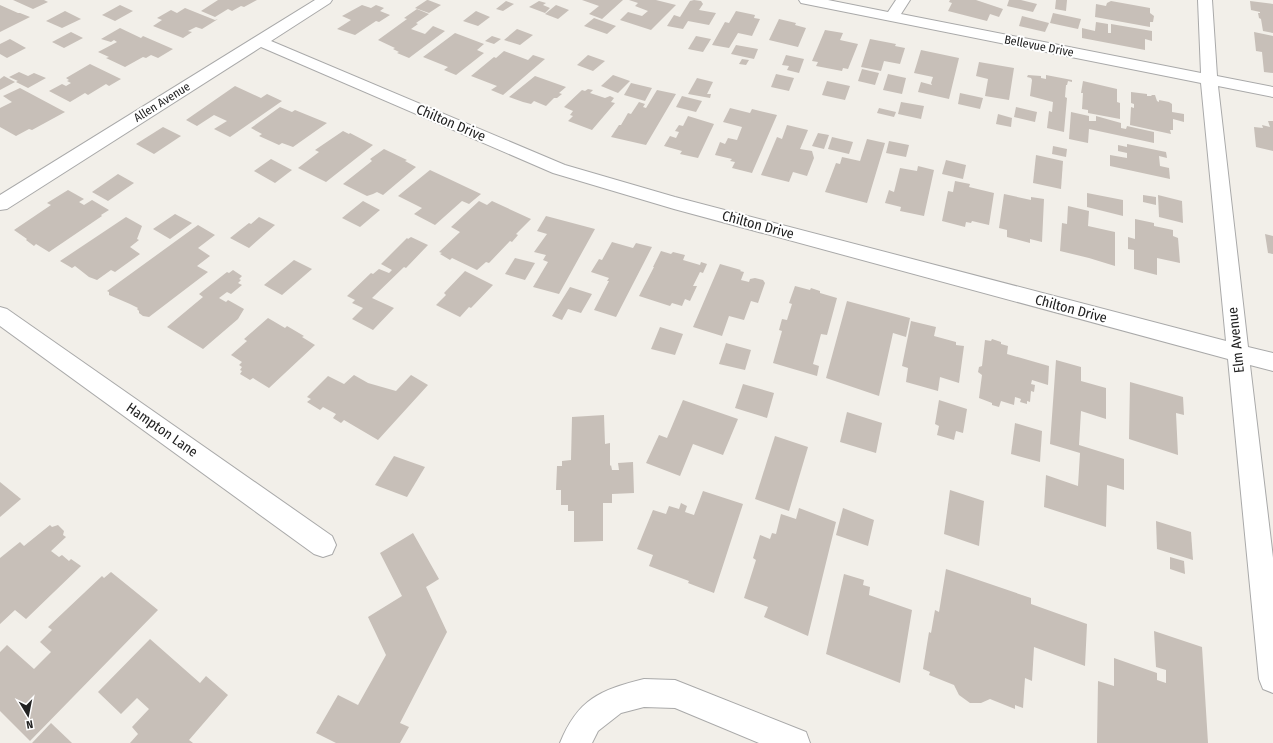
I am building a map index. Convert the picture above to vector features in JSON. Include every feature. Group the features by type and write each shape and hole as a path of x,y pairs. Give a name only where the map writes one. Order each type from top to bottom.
{"street":[{"name":"Allen Avenue","path":"0,204 325,0"},
{"name":"Bellevue Drive","path":"806,0 1273,92"},
{"path":"892,18 903,0"},
{"name":"Elm Avenue","path":"1205,0 1209,79 1237,353 1273,678"},
{"name":"Chilton Drive","path":"259,41 559,169 682,205 1273,362"},
{"name":"Hampton Lane","path":"0,315 323,545"},
{"path":"575,743 588,721 614,701 644,693 675,694 795,743"}],"building":[{"path":"13,0 44,0 48,2 33,9"},
{"path":"218,0 257,0 232,11 228,9 215,17 201,11"},
{"path":"427,0 441,5 429,13 415,8"},
{"path":"582,0 623,0 602,19 589,14 599,6"},
{"path":"629,0 656,0 676,5 651,30 620,20 628,12 642,16 648,11 635,6 638,3"},
{"path":"950,0 976,0 1003,9 999,17 990,14 987,21 948,11 952,3 949,2"},
{"path":"1009,0 1021,0 1037,4 1033,12 1007,6"},
{"path":"1056,0 1067,0 1066,11 1055,9"},
{"path":"506,1 514,4 503,11 496,9"},
{"path":"539,1 546,3 543,5 550,8 545,13 529,7"},
{"path":"690,1 701,1 703,4 699,10 716,13 709,25 688,21 683,29 667,26 674,15 680,17"},
{"path":"1111,1 1150,8 1150,13 1154,16 1153,22 1150,22 1150,27 1095,17 1096,4 1106,6 1107,3"},
{"path":"1250,1 1273,4 1273,33 1263,31 1261,19 1259,18 1258,13 1260,12 1251,10"},
{"path":"0,5 18,13 30,17 0,32"},
{"path":"120,5 133,11 115,21 102,15"},
{"path":"362,5 371,8 376,5 384,8 380,11 390,15 379,22 376,21 355,35 337,29 351,20 342,16"},
{"path":"556,5 569,10 558,19 545,14"},
{"path":"185,8 215,20 218,19 202,29 196,27 188,31 192,32 183,38 153,26 162,20 157,18 171,10 177,13"},
{"path":"417,9 429,14 416,23 418,24 411,29 425,34 433,26 445,31 409,58 397,53 399,52 393,49 395,48 378,40 407,19 404,18"},
{"path":"65,11 81,19 62,28 46,21"},
{"path":"476,11 490,17 478,26 463,21"},
{"path":"736,11 755,15 754,18 760,19 752,36 738,33 729,48 712,45 725,22 729,23"},
{"path":"1053,13 1081,19 1078,29 1050,23"},
{"path":"1022,16 1049,23 1045,32 1019,26"},
{"path":"594,18 616,26 607,34 584,26"},
{"path":"779,19 796,23 795,25 806,28 798,47 769,40"},
{"path":"1096,22 1108,24 1108,33 1111,33 1111,24 1152,31 1152,41 1145,39 1145,50 1082,38 1082,28 1095,31"},
{"path":"120,28 141,38 143,36 173,49 158,58 151,55 146,58 143,57 125,67 106,58 109,57 98,52 117,42 114,40 111,42 101,39"},
{"path":"517,29 533,35 520,45 504,40"},
{"path":"825,30 843,33 840,40 858,44 848,69 843,68 842,71 816,66 818,62 812,61"},
{"path":"71,32 83,38 64,48 52,42"},
{"path":"1254,32 1273,36 1273,73 1264,72 1262,52 1256,51"},
{"path":"455,33 484,44 477,50 484,53 456,75 444,70 448,67 423,57"},
{"path":"492,36 501,39 494,44 485,41"},
{"path":"696,36 711,39 703,52 688,49"},
{"path":"10,39 26,48 7,58 0,54 0,44"},
{"path":"870,39 896,44 895,46 905,48 900,64 884,61 881,71 861,67"},
{"path":"736,45 758,49 754,59 731,54"},
{"path":"921,50 959,58 949,99 918,92 921,82 932,85 931,83 933,77 914,73"},
{"path":"504,51 528,60 533,55 545,59 503,95 491,90 497,86 471,76 494,57 496,58"},
{"path":"588,55 605,61 593,71 577,65"},
{"path":"786,55 804,59 799,73 787,70 789,66 782,65"},
{"path":"742,59 749,60 746,65 739,64"},
{"path":"979,62 1014,68 1009,100 985,96 988,79 976,76"},
{"path":"90,64 121,79 109,86 106,84 88,95 85,93 70,102 49,91 62,84 66,86 71,83 67,81 69,80 66,78"},
{"path":"862,69 879,73 875,85 858,81"},
{"path":"19,72 28,76 34,73 46,78 28,88 16,82 18,81 9,77"},
{"path":"776,74 794,78 789,91 771,87"},
{"path":"888,74 906,78 902,94 883,90"},
{"path":"613,75 630,81 618,93 601,86"},
{"path":"1028,75 1041,76 1041,78 1046,79 1046,75 1072,80 1072,82 1068,81 1066,85 1065,97 1067,98 1064,132 1047,128 1049,111 1052,112 1053,102 1030,96 1032,80 1031,78 1027,77"},
{"path":"4,76 15,82 0,90 0,79"},
{"path":"535,76 566,87 559,93 562,94 557,98 554,98 546,106 534,101 531,104 509,97"},
{"path":"697,78 713,82 707,94 711,94 710,98 688,94"},
{"path":"827,81 850,86 845,100 822,95"},
{"path":"1083,81 1117,89 1117,102 1120,103 1120,119 1088,113 1088,110 1082,109 1083,93 1081,93"},
{"path":"631,83 652,88 645,101 624,95"},
{"path":"235,86 261,98 267,94 282,101 230,137 214,129 227,121 214,115 197,126 186,120"},
{"path":"20,88 65,112 32,130 29,129 16,136 0,127 0,108 12,102 3,96"},
{"path":"588,89 593,90 590,93 605,98 610,96 614,98 611,102 615,103 592,130 568,121 573,116 570,115 573,111 564,107 582,90 585,91"},
{"path":"657,90 676,94 646,145 611,137 619,125 621,125 628,113 631,114 639,102 645,104 643,107 646,108"},
{"path":"1131,92 1147,94 1147,96 1155,95 1157,101 1159,102 1159,100 1169,102 1172,104 1172,112 1184,114 1184,122 1173,119 1173,130 1170,130 1171,134 1130,125 1131,107 1134,108 1134,104 1131,103"},
{"path":"960,93 983,98 980,109 958,104"},
{"path":"682,96 702,101 696,112 676,107"},
{"path":"901,102 924,106 921,119 898,114"},
{"path":"280,107 292,112 295,110 327,123 293,147 282,143 279,145 259,136 262,134 251,128"},
{"path":"1016,107 1037,112 1035,122 1014,117"},
{"path":"730,108 750,113 752,109 777,115 752,173 732,168 735,162 730,161 732,159 715,155 720,142 725,144 728,138 737,140 742,127 723,122"},
{"path":"879,108 896,112 894,117 877,113"},
{"path":"1071,112 1089,116 1089,121 1096,121 1096,116 1121,123 1121,128 1126,129 1127,126 1154,132 1154,143 1089,129 1088,143 1069,139"},
{"path":"998,114 1012,118 1011,127 996,124"},
{"path":"688,116 714,124 698,158 680,154 682,151 664,146 670,136 676,138 679,132 675,131 679,125 683,126"},
{"path":"1268,121 1273,121 1273,151 1256,147 1254,127 1263,128 1262,125 1270,127"},
{"path":"787,125 808,130 800,149 812,151 814,158 807,176 793,172 789,182 761,175 777,137 782,139"},
{"path":"163,127 181,136 154,154 136,144"},
{"path":"343,131 373,145 326,182 298,168 319,152 315,150"},
{"path":"818,133 829,135 824,149 812,146"},
{"path":"832,137 853,142 849,154 828,149"},
{"path":"867,139 885,143 867,203 825,192 836,163 840,164 842,157 860,161"},
{"path":"889,141 909,145 906,157 886,153"},
{"path":"1127,144 1166,152 1167,158 1159,156 1160,166 1169,168 1170,179 1110,166 1110,155 1127,158 1127,153 1118,151 1118,145 1127,147"},
{"path":"1053,146 1067,149 1066,157 1052,154"},
{"path":"384,149 407,160 405,161 416,167 383,195 377,192 367,196 343,184 372,161 370,159"},
{"path":"1036,155 1063,161 1061,189 1033,183"},
{"path":"271,159 292,170 275,183 254,171"},
{"path":"946,160 966,165 963,179 942,174"},
{"path":"918,166 934,170 924,216 900,211 901,207 885,203 889,190 894,192 900,168 917,171"},
{"path":"430,170 481,194 469,204 462,201 435,225 414,214 422,208 398,196"},
{"path":"118,174 134,183 108,201 92,192"},
{"path":"955,181 970,184 969,187 994,193 989,225 972,221 971,223 966,222 965,227 942,221 948,191 953,192"},
{"path":"68,190 84,199 79,202 84,205 92,200 109,210 49,252 36,244 34,246 14,230 51,205 47,203"},
{"path":"1087,193 1123,200 1123,216 1087,207"},
{"path":"1004,194 1031,200 1031,197 1044,199 1042,242 1030,239 1030,243 1007,237 1007,230 999,228"},
{"path":"1143,195 1156,197 1156,205 1143,202"},
{"path":"1158,195 1182,201 1183,223 1159,217"},
{"path":"363,201 380,210 360,227 342,218"},
{"path":"479,201 487,205 492,201 531,219 516,234 518,235 512,242 510,241 489,263 486,262 477,270 452,258 450,260 439,252 460,232 451,227"},
{"path":"1068,206 1089,211 1088,226 1115,232 1115,266 1060,251 1062,223 1067,224"},
{"path":"175,214 192,223 170,239 153,229"},
{"path":"546,216 595,229 559,294 533,287 548,262 543,260 546,255 534,252 547,234 537,231"},
{"path":"126,217 142,226 137,239 139,240 130,247 140,254 115,272 111,270 97,280 89,277 75,266 72,268 60,261"},
{"path":"259,217 275,225 249,248 230,238 249,223 251,224"},
{"path":"1135,219 1154,223 1154,226 1173,230 1173,236 1178,238 1180,263 1157,258 1157,275 1134,269 1134,250 1128,249 1128,237 1135,239"},
{"path":"198,225 215,235 198,248 210,256 197,266 208,272 149,317 143,316 139,313 138,308 109,295 109,292 107,291"},
{"path":"1265,234 1273,236 1273,254 1268,253"},
{"path":"411,237 428,245 406,268 404,267 372,298 394,308 373,330 352,319 363,308 352,303 355,300 347,296 371,273 373,274 379,269 389,273 392,270 381,264 407,238 408,239"},
{"path":"612,242 633,248 636,243 652,247 616,317 594,310 609,281 607,281 609,278 591,272 599,259 602,260"},
{"path":"661,251 671,254 673,252 685,255 683,260 700,265 701,262 707,264 703,273 700,272 693,286 697,286 690,301 685,299 682,306 672,303 670,306 639,296"},
{"path":"515,258 535,263 525,280 505,274"},
{"path":"294,260 312,269 282,295 264,285"},
{"path":"720,264 744,272 741,280 749,282 750,279 755,278 763,280 765,283 758,303 751,301 744,320 729,316 722,336 693,327"},
{"path":"233,270 242,276 238,283 242,285 231,294 227,292 219,298 226,302 228,300 244,309 238,319 203,349 167,327 203,297 199,294 227,272 229,273"},
{"path":"465,271 493,285 460,317 436,305 446,295 444,293"},
{"path":"795,286 810,290 811,288 820,291 820,293 837,298 827,335 821,334 813,364 819,366 817,376 773,363 782,331 779,330 782,319 787,320 792,304 789,303"},
{"path":"570,287 592,294 581,313 568,309 562,320 552,316"},
{"path":"847,301 910,318 906,337 893,333 879,396 826,378"},
{"path":"268,318 285,328 287,326 304,336 302,337 315,345 269,388 253,378 250,380 240,374 242,367 239,365 242,362 231,355 247,341 244,339"},
{"path":"911,321 936,327 934,336 956,342 956,345 964,346 959,383 940,377 938,391 906,382 908,368 902,366"},
{"path":"660,327 683,334 675,355 651,349"},
{"path":"992,339 1008,346 1007,354 1049,366 1048,385 1032,380 1031,384 1035,385 1034,392 1031,391 1030,402 1027,401 1027,404 1020,402 1021,399 1015,397 1014,405 1001,401 999,407 979,398 982,375 978,372 979,367 982,366 985,340 991,341"},
{"path":"726,343 751,350 745,370 719,364"},
{"path":"1056,360 1081,367 1081,381 1106,388 1106,419 1081,411 1079,445 1124,459 1124,490 1107,485 1106,527 1044,507 1046,475 1078,486 1080,453 1050,444"},
{"path":"354,375 368,383 396,391 411,375 428,385 378,440 344,420 341,423 333,418 336,414 323,407 320,410 307,402 311,399 307,397 328,376 344,384"},
{"path":"1130,382 1183,397 1184,415 1176,413 1178,455 1129,439"},
{"path":"743,384 774,393 767,418 735,408"},
{"path":"683,400 738,419 723,455 693,444 680,476 646,463 659,435 667,438"},
{"path":"939,400 967,409 963,433 956,431 954,440 937,435 939,426 935,424"},
{"path":"847,412 882,423 876,453 840,442"},
{"path":"604,415 605,444 610,443 610,466 611,465 612,470 619,470 618,463 633,462 634,493 612,494 612,503 603,503 603,541 574,542 574,511 568,511 568,505 561,505 561,490 556,490 557,466 562,466 562,461 571,460 572,417"},
{"path":"1015,423 1042,431 1040,462 1011,454"},
{"path":"775,436 808,447 789,511 755,499"},
{"path":"394,456 425,467 407,497 375,485"},
{"path":"0,482 21,499 0,517"},
{"path":"950,490 984,501 979,546 944,534"},
{"path":"703,491 743,504 714,593 688,583 689,581 649,566 653,555 637,549 653,510 666,514 669,506 679,509 681,503 687,506 685,512 694,515"},
{"path":"799,508 836,522 808,636 764,617 768,607 744,598 756,560 753,558 760,535 770,539 772,533 776,534 781,514 796,519"},
{"path":"843,508 874,520 868,546 836,535"},
{"path":"1156,521 1191,532 1193,560 1157,549"},
{"path":"50,525 52,527 58,525 64,531 63,535 66,537 51,551 59,557 62,555 69,561 71,559 81,566 26,619 15,610 0,624 0,558 20,542 24,546"},
{"path":"413,533 439,579 426,587 447,632 400,723 409,727 400,743 336,743 316,733 338,695 358,705 386,655 368,617 402,596 380,553"},
{"path":"1170,557 1184,561 1185,574 1170,569"},
{"path":"946,569 1031,598 1031,604 1087,624 1085,666 1034,647 1032,681 1025,678 1023,708 1015,705 1015,709 990,699 981,703 970,703 959,695 954,685 929,675 930,672 923,669 929,632 931,633 935,610 939,612"},
{"path":"111,572 158,610 30,741 0,711 0,652 7,645 34,669 51,652 40,642 52,630 48,627 102,576 104,578"},
{"path":"844,574 864,580 863,585 870,587 869,595 912,610 900,683 826,654"},
{"path":"1154,631 1202,647 1208,743 1097,743 1098,681 1114,686 1114,658 1157,673 1157,680 1166,683 1166,670 1156,667"},
{"path":"150,639 200,683 206,676 228,695 189,740 193,743 130,743 138,734 132,727 149,709 137,698 121,714 98,692"},
{"path":"51,723 72,743 32,743"}]}
